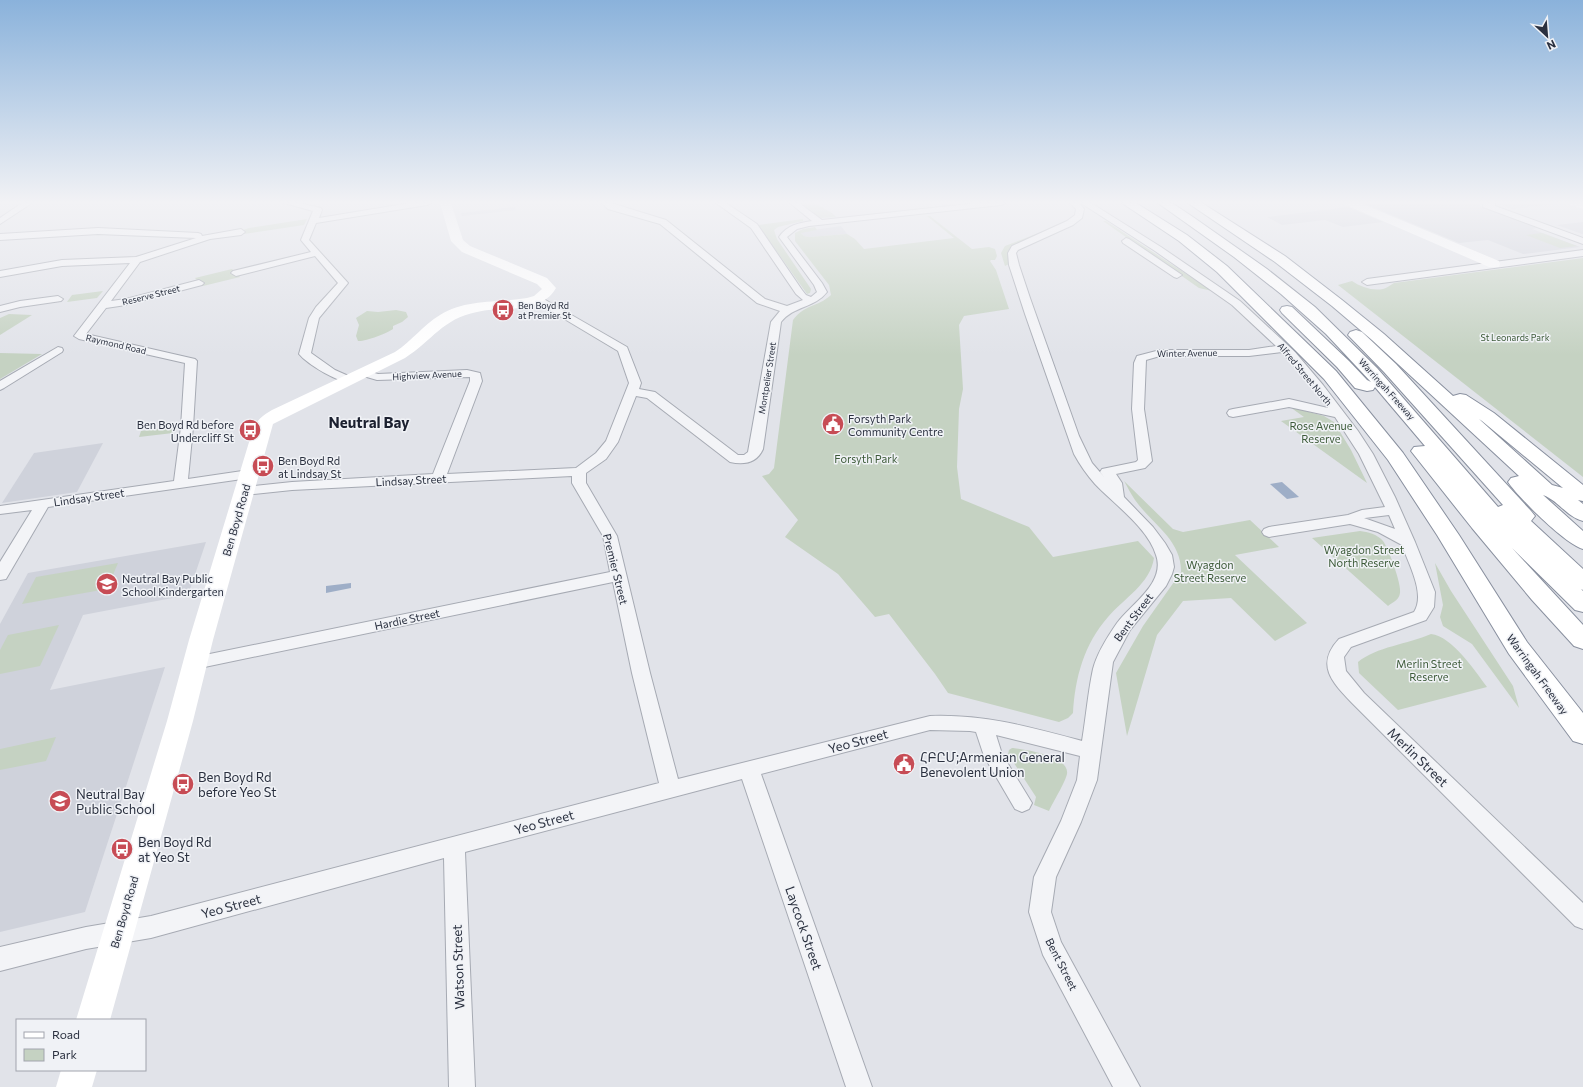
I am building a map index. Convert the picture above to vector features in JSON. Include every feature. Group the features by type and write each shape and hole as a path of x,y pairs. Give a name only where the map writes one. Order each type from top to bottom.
{"highway":[{"name":"Warringah Freeway","path":"1204,254 1239,284 1292,345 1330,375 1396,457 1448,535 1518,648 1583,733"},
{"path":"1222,254 1263,289"},
{"name":"Warringah Freeway","path":"1239,254 1298,300 1353,352 1414,420 1488,509 1523,547 1583,604"},
{"name":"Warringah Freeway","path":"1249,254 1344,333 1427,418 1507,510 1583,582"},
{"name":"Warringah Freeway","path":"1257,254 1309,294 1390,368 1423,391 1545,489 1559,494 1583,515"},
{"name":"Warringah Freeway","path":"1272,254 1363,324 1423,391 1525,517 1583,571"},
{"path":"1289,254 1306,266 1415,356 1558,488 1559,494"},
{"path":"1274,299 1343,364 1361,384 1367,386"},
{"path":"1331,330 1325,333 1367,384 1367,386 1488,534 1547,602 1583,640"},
{"path":"1583,542 1551,515 1420,386 1431,407 1501,478 1583,549"},
{"path":"1460,399 1488,417 1583,495"}],"street":[{"path":"0,274 62,263 136,260 156,254"},
{"path":"236,273 310,254"},
{"path":"319,254 344,283 320,309 314,318 305,354 331,372 356,376"},
{"path":"477,254 542,281 547,285 548,292 539,300 623,349 635,383 633,392 612,442 601,456 579,472"},
{"path":"702,254 761,301 788,310"},
{"path":"773,254 803,297 810,300"},
{"name":"Montpelier Street","path":"633,392 651,396 735,459 751,457 754,455 776,322 779,316 788,310 821,294 822,289 795,254"},
{"name":"Bent Street","path":"1013,254 1022,292 1080,454 1098,480 1117,497 1158,542 1164,556 1166,566 1166,572 1158,585 1124,626 1106,657 1102,668 1087,780 1045,877 1040,912 1051,947 1128,1087"},
{"path":"1146,254 1177,275"},
{"name":"Alfred Street North","path":"1165,254 1236,303 1292,345 1319,388 1354,434 1366,454 1394,510 1428,592 1426,607 1420,616"},
{"path":"1470,254 1494,264"},
{"path":"1367,282 1577,254"},
{"name":"Raymond Road","path":"136,260 79,336 190,361 187,427 181,483"},
{"name":"Reserve Street","path":"103,305 126,302 199,283"},
{"path":"0,309 20,304 58,299"},
{"name":"Ben Boyd Road","path":"93,1019 180,721 195,663 262,429 266,421 409,349 437,323 451,315 484,306 539,300"},
{"name":"Winter Avenue","path":"1117,497 1116,485 1107,472 1136,466 1145,461 1138,409 1141,358 1149,354 1167,352 1250,354 1292,345"},
{"path":"0,386 58,350"},
{"name":"Highview Avenue","path":"356,376 377,377 467,373 476,375 476,380 438,478"},
{"path":"1233,413 1289,403 1339,414"},
{"name":"Lindsay Street","path":"0,510 181,483 247,482 292,486 579,472"},
{"name":"Premier Street","path":"579,472 579,483 610,536 644,687 671,790"},
{"path":"0,575 43,503"},
{"path":"1269,532 1351,519 1362,514 1394,510"},
{"path":"1351,519 1383,529 1408,542"},
{"name":"Hardie Street","path":"195,663 618,576"},
{"name":"Merlin Street","path":"1420,616 1345,643 1339,648 1335,656 1337,671 1346,685 1358,698 1583,918"},
{"name":"Yeo Street","path":"0,959 86,938 151,927 454,846 930,723 958,722 985,725 1090,751"},
{"path":"985,725 986,740 993,755 1022,803"},
{"name":"Laycock Street","path":"749,769 860,1087"},
{"name":"Watson Street","path":"454,846 462,1087"},
{"path":"74,1087 79,1071"}],"shaded area":[{"path":"103,443 77,492 2,503 34,453"},
{"name":"Neutral Bay Public School","path":"206,542 188,595 83,615 50,690 165,667 85,912 0,932 0,624 28,573"}],"green space":[{"path":"778,254 787,254 811,289 810,293 807,294"},
{"name":"Forsyth Park","path":"805,254 996,254 995,260 990,261 996,270 1009,309 964,316 959,325 963,389 959,409 957,467 961,499 1029,527 1053,557 1138,541 1154,558 1152,567 1142,583 1114,610 1093,638 1082,662 1076,687 1073,713 1068,718 1059,722 948,693 889,614 875,617 838,574 785,537 798,520 762,476 769,474 774,468 793,320 802,311 821,302 831,295 829,285"},
{"path":"1001,254 1010,254 1009,264 1005,266"},
{"path":"1150,254 1156,254 1212,291 1199,288"},
{"name":"St Leonards Park","path":"1583,258 1583,477 1338,285 1352,281 1367,288 1384,289 1394,283"},
{"path":"232,269 240,277 203,286 195,278"},
{"path":"103,291 97,298 67,302 72,295"},
{"path":"396,310 406,312 408,317 402,322 393,326 393,329 386,333 370,339 358,341 356,336 359,325 356,318 367,311 378,312"},
{"path":"9,314 32,315 0,335 0,318"},
{"path":"0,353 42,354 0,379"},
{"name":"Rose Avenue Reserve","path":"1290,407 1324,416 1334,422 1351,450 1367,483 1281,421 1304,417"},
{"path":"173,427 173,433 139,437 141,431"},
{"name":"Wyagdon Street Reserve","path":"1124,481 1173,529 1183,532 1250,520 1279,547 1235,555 1307,623 1275,641 1231,598 1183,601 1157,635 1127,736 1116,673 1143,626 1181,572 1180,561 1171,541 1135,500"},
{"name":"Wyagdon Street North Reserve","path":"1360,531 1372,534 1381,539 1391,558 1399,582 1400,593 1397,599 1388,606 1312,538"},
{"path":"118,563 107,589 22,604 36,577"},
{"path":"1435,563 1451,591 1513,686 1519,708 1472,644 1443,626 1440,617 1443,605"},
{"path":"59,625 40,666 0,674 0,650 8,635"},
{"name":"Merlin Street Reserve","path":"1431,634 1439,636 1455,647 1487,687 1398,710 1359,673 1358,662 1365,657 1383,649"},
{"path":"56,737 46,761 0,770 0,749"},
{"path":"1012,748 1035,752 1054,758 1061,762 1066,768 1066,778 1049,811 1034,805 1036,797 1008,754 1009,750"}],"water":[{"path":"1282,482 1299,497 1287,499 1270,484"},
{"path":"351,583 351,588 326,593 326,586"}],"place":[{"name":"Ben Boyd Rd at Premier St","path":"503,310"},
{"name":"Forsyth Park Community Centre","path":"833,424"},
{"name":"Ben Boyd Rd before Undercliff St","path":"250,430"},
{"name":"Ben Boyd Rd at Lindsay St","path":"263,466"},
{"name":"Neutral Bay Public School Kindergarten","path":"107,584"},
{"name":"ՀԲԸՄ;Armenian General Benevolent Union","path":"904,764"},
{"name":"Ben Boyd Rd before Yeo St","path":"183,784"},
{"name":"Neutral Bay Public School","path":"60,801"},
{"name":"Ben Boyd Rd at Yeo St","path":"122,849"}],"district":[{"name":"Neutral Bay","path":"369,422"}]}
